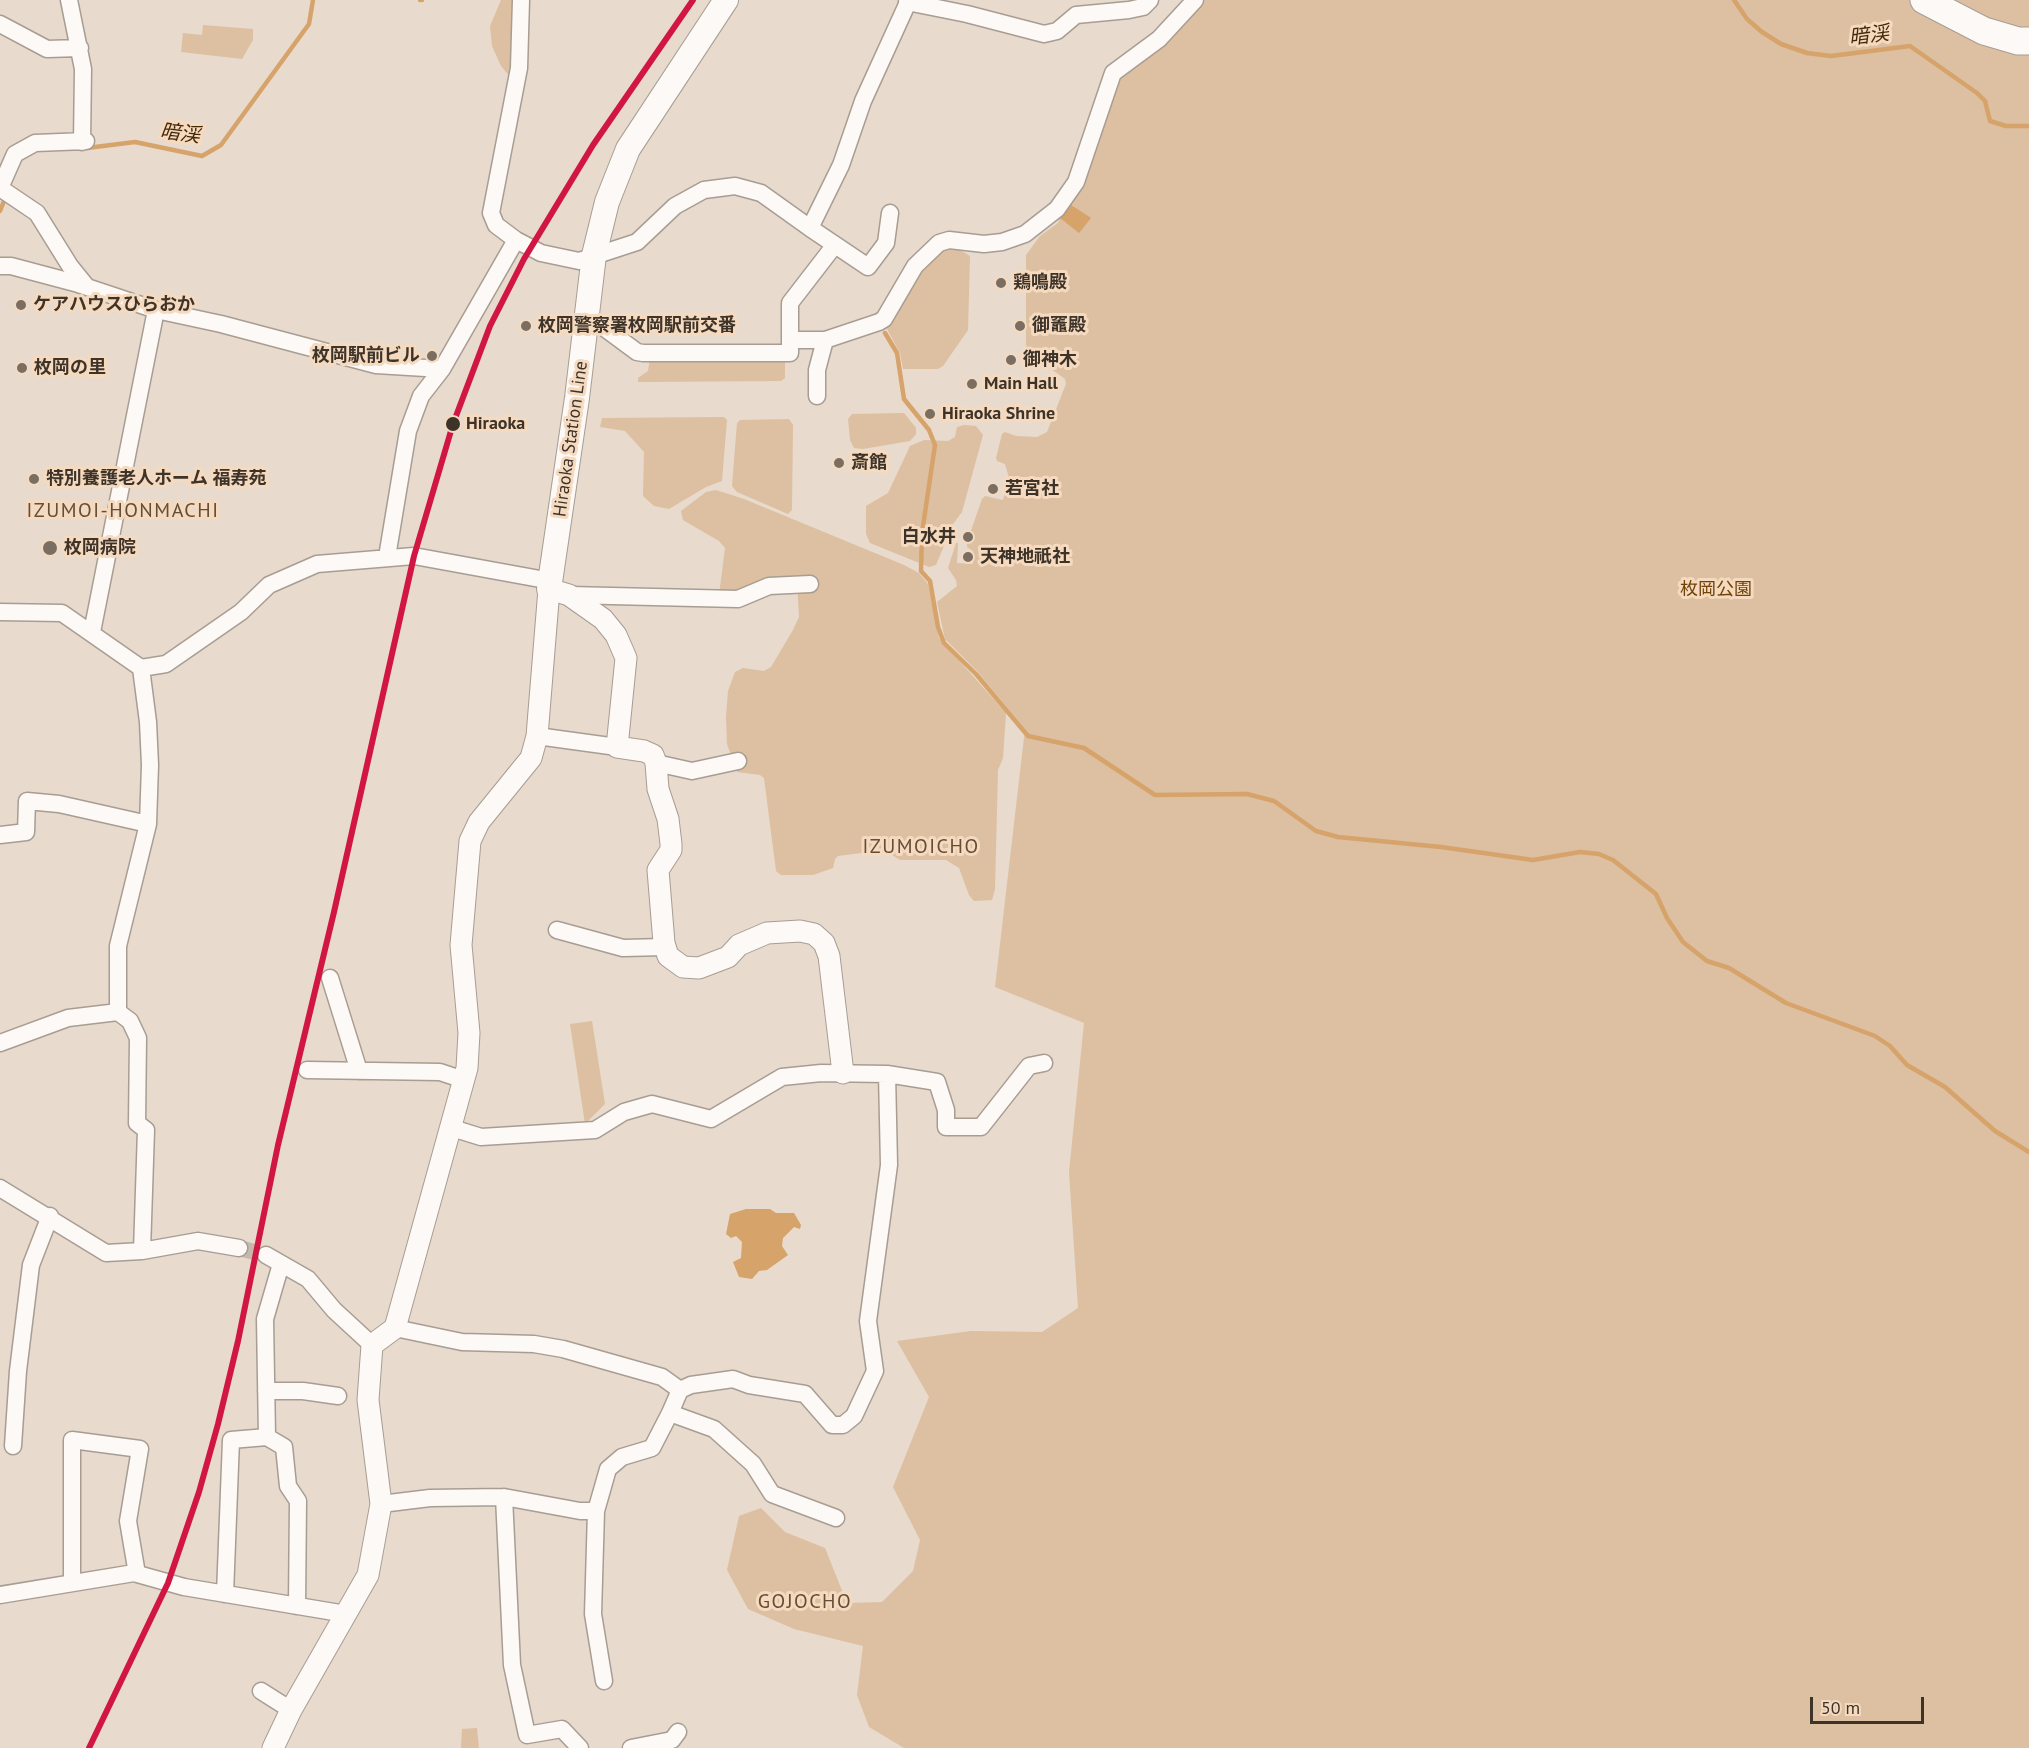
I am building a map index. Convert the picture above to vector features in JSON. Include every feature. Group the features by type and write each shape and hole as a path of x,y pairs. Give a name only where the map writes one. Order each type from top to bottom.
{"highway":[{"path":"1924,0 1984,31 2018,41 2029,41"}],"main road":[{"name":"Hiraoka Station Line","path":"556,589 594,255 606,202 628,149 726,0"}],"street":[{"path":"69,0 83,69 84,142 35,143 8,151 0,189 37,213 70,266 88,287"},
{"path":"521,0 519,68 491,213 496,225 516,240 541,253 579,261 637,242 675,206 704,190 735,186 761,194 834,246 868,267 886,243 890,213"},
{"path":"810,228 841,165 863,101 908,1 971,7 1044,34 1057,31 1097,0"},
{"path":"1076,15 1129,10 1143,7 1150,0"},
{"path":"790,339 825,340 884,319 915,267 939,243 949,240 984,244 1002,242 1025,234 1057,209 1076,182 1113,73 1159,39 1195,0"},
{"path":"0,24 47,49 80,48"},
{"path":"387,556 408,431 420,396 442,369 516,240"},
{"path":"587,315 637,352 790,353 790,303 834,246"},
{"path":"0,266 11,266 88,287 156,310 221,324 376,365 442,369"},
{"path":"92,632 156,310"},
{"path":"817,396 817,370 825,340"},
{"path":"0,612 62,613 141,668 166,664 241,612 269,585 317,564 414,555 556,589 710,597 722,600 738,599 769,586 810,584"},
{"path":"273,1748 291,1710 368,1575 381,1504 368,1400 372,1346 395,1328 464,1080 469,1033 461,945 470,841 479,822 531,758 537,736 556,589"},
{"path":"556,589 603,619 616,635 626,658 617,747"},
{"path":"118,1012 118,946 148,824 150,765 148,722 141,668"},
{"path":"537,736 644,751 653,755 658,789 668,819 671,843 671,850 658,870 665,947 668,956 683,967 699,968 728,957 739,945 767,933 800,931 814,934 824,943 829,956 843,1073"},
{"path":"656,764 693,771 738,761"},
{"path":"0,835 26,832 27,801 59,804 148,824"},
{"path":"557,930 623,948 665,947"},
{"path":"330,978 359,1071"},
{"path":"0,1042 68,1018 118,1012 130,1021 138,1038 137,1123 146,1130 142,1251"},
{"path":"452,1128 482,1137 595,1130 624,1112 652,1104 711,1119 782,1077 843,1073 887,1074 937,1082 946,1110 946,1127 981,1127 1029,1066 1044,1063"},
{"path":"307,1070 440,1072 464,1080"},
{"path":"604,1682 593,1614 596,1511 608,1468 622,1457 652,1448 680,1390 692,1385 733,1379 749,1385 805,1394 832,1425 843,1425 854,1416 874,1371 868,1321 889,1165 887,1074"},
{"path":"0,1188 50,1216 106,1253 142,1251 198,1241 239,1248"},
{"path":"13,1446 18,1371 31,1265 50,1216"},
{"path":"266,1255 308,1279 334,1310 372,1346"},
{"path":"267,1437 265,1319 281,1264"},
{"path":"395,1328 462,1342 534,1344 563,1349 662,1377 680,1390"},
{"path":"266,1391 303,1391 338,1395"},
{"path":"670,1413 714,1429 753,1464 772,1494 836,1518"},
{"path":"225,1594 231,1440 267,1437 284,1447 288,1486 298,1501 297,1606"},
{"path":"72,1582 72,1440 140,1449 128,1521 138,1574"},
{"path":"381,1504 430,1498 504,1497 580,1511 596,1511"},
{"path":"504,1497 512,1665 526,1735 562,1729 580,1748"},
{"path":"0,1595 72,1582 138,1574 225,1594 346,1614"},
{"path":"261,1691 291,1710"},
{"path":"631,1748 672,1740 678,1732"}],"green space":[{"path":"501,0 516,0 511,78 501,66 492,46 490,26"},
{"name":"枚岡公園","path":"1205,0 2029,0 2029,1748 904,1748 869,1727 857,1695 863,1646 794,1629 748,1609 727,1570 739,1516 761,1508 785,1532 825,1548 847,1603 882,1602 913,1571 920,1540 893,1487 929,1397 897,1341 971,1331 1042,1332 1078,1308 1069,1172 1084,1023 995,987 1025,729 978,672 945,639 937,602 957,586 948,568 956,543 958,543 957,563 973,564 973,551 967,547 967,542 982,499 985,496 1003,500 1009,478 1005,464 997,461 996,458 1002,434 1005,432 1016,436 1037,437 1047,432 1066,384 1065,379 1029,353 1026,345 1026,255 1040,236 1058,223 1116,80 1192,16"},
{"path":"203,25 253,29 253,40 242,59 181,52 183,33 202,35"},
{"path":"946,247 955,247 970,256 968,330 943,366 938,369 903,369 900,353 887,329 923,266"},
{"path":"650,358 785,360 785,378 781,381 638,382 638,378 648,371"},
{"path":"904,413 916,428 916,434 910,441 863,449 854,448 850,440 848,419 852,414"},
{"path":"724,417 727,420 722,481 706,487 669,509 654,506 643,496 644,452 625,431 600,427 602,418"},
{"path":"789,419 793,425 792,510 788,514 737,492 732,486 737,423 740,420"},
{"path":"976,426 983,435 962,512 953,524 936,565 929,567 870,543 866,534 866,506 888,493 910,446 924,440 948,441 955,437 957,427"},
{"path":"716,490 744,499 904,565 919,573 928,584 939,638 1006,713 1003,758 998,770 995,889 992,900 974,901 969,895 959,868 946,860 900,860 884,850 838,856 833,868 813,875 781,875 776,871 764,778 760,775 737,772 727,744 726,717 728,691 735,672 743,668 764,671 771,667 793,630 799,617 797,581 768,583 719,595 725,548 719,541 683,520 681,511 706,492"},
{"path":"592,1021 605,1104 585,1124 570,1024"},
{"path":"477,1728 479,1748 461,1748 462,1729"}],"shaded area":[{"path":"1071,205 1091,218 1079,233 1060,218"},
{"path":"746,1209 770,1209 776,1213 794,1213 801,1225 800,1229 794,1227 783,1238 782,1246 788,1255 767,1270 759,1271 752,1279 739,1277 733,1262 741,1258 742,1242 736,1236 731,1238 726,1234 730,1214"}],"waterway":[{"name":"暗渓","path":"87,148 135,142 202,156 221,145 309,24 313,0"},
{"name":"暗渓","path":"1734,0 1747,19 1762,32 1781,44 1807,53 1831,56 1910,46 1977,93 1985,101 1990,121 2006,126 2029,126"},
{"name":"暗渓","path":"0,211 6,196"},
{"path":"885,333 897,353 904,399 929,430 935,445 922,533 921,571 930,581 938,627 944,643 976,674 1028,736 1084,748 1155,795 1247,794 1274,801 1316,831 1338,837 1441,847 1533,860 1580,852 1599,854 1613,860 1656,894 1667,918 1683,942 1707,961 1729,968 1786,1003 1875,1036 1890,1046 1907,1065 1945,1087 1995,1131 2029,1152"}],"tunnel":[{"path":"239,1248 266,1255"}],"transit line":[{"path":"89,1748 168,1583 199,1492 218,1424 238,1341 278,1145 334,912 414,556 453,424 490,326 524,259 593,145 693,0"}],"place":[{"name":"鶏鳴殿","path":"1001,283"},
{"name":"ケアハウスひらおか","path":"21,305"},
{"name":"枚岡警察署枚岡駅前交番","path":"526,326"},
{"name":"御竈殿","path":"1020,326"},
{"name":"枚岡駅前ビル","path":"432,356"},
{"name":"御神木","path":"1011,360"},
{"name":"枚岡の里","path":"22,368"},
{"name":"Main Hall","path":"972,384"},
{"name":"Hiraoka Shrine","path":"930,414"},
{"name":"Hiraoka","path":"453,424"},
{"name":"斎館","path":"839,463"},
{"name":"特別養護老人ホーム 福寿苑","path":"34,479"},
{"name":"若宮社","path":"993,489"},
{"name":"白水井","path":"968,537"},
{"name":"枚岡病院","path":"50,548"},
{"name":"天神地祇社","path":"968,557"}],"district":[{"name":"IZUMOI-HONMACHI","path":"123,511"},
{"name":"IZUMOICHO","path":"921,847"},
{"name":"GOJOCHO","path":"805,1602"}]}
